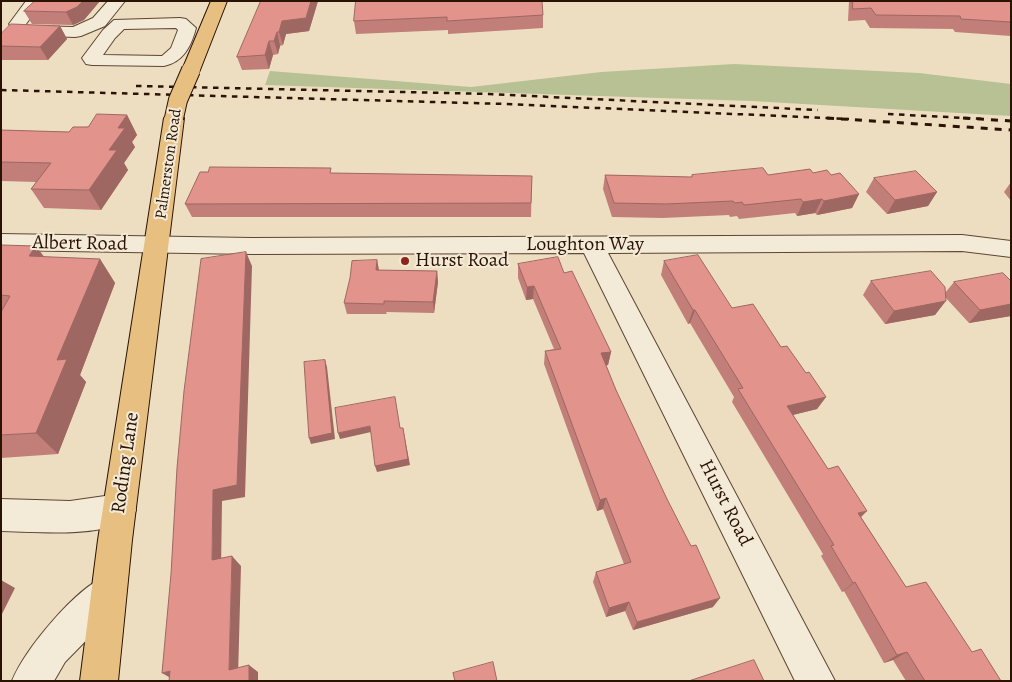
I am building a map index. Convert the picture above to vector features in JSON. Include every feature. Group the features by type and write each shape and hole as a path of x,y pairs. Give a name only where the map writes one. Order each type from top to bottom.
{"main road":[{"name":"Palmerston Road","path":"158,245 174,118 178,100 219,1"},
{"name":"Roding Lane","path":"98,681 106,594 158,245"}],"street":[{"path":"35,1 17,24 23,31 108,34 116,26 124,23 180,22 187,28 185,40 173,57 164,61 92,60 91,58 108,34"},
{"path":"75,32 100,22 117,1"},
{"name":"Albert Road","path":"1,242 158,245"},
{"name":"Loughton Way","path":"158,245 592,245 924,242 962,243 1011,249"},
{"name":"Hurst Road","path":"592,245 816,681"},
{"path":"1,514 70,517 119,510"},
{"path":"30,681 52,649 106,594"}],"green space":[{"path":"734,64 919,73 1011,84 1011,116 751,101 265,85 270,71 471,87 601,72"}],"building":[{"path":"35,1 83,1 77,7 66,12 24,11"},
{"path":"261,1 311,1 306,18 282,21 274,41 269,41 265,55 237,57"},
{"path":"356,1 542,1 543,15 447,21 447,17 354,21"},
{"path":"853,1 1011,1 1011,22 961,19 960,16 876,15 871,8 853,9"},
{"path":"11,24 60,26 40,47 1,46 1,34"},
{"path":"97,114 127,115 118,128 125,128 109,150 117,150 89,190 31,189 51,163 1,162 1,130 69,132 73,127 88,127"},
{"path":"210,167 331,168 330,173 532,176 531,203 185,204 200,172 208,172"},
{"path":"763,168 768,175 810,169 813,173 827,170 831,175 840,173 859,194 824,201 822,199 803,202 801,199 744,205 742,202 735,203 733,201 666,204 614,203 605,175 692,177 692,175"},
{"path":"916,171 937,192 895,200 874,178"},
{"path":"1,245 36,246 29,256 100,259 57,360 67,359 36,433 1,435 1,312 10,296 1,295"},
{"path":"246,252 237,485 213,490 212,560 232,556 229,670 249,665 249,681 169,681 170,671 162,673 171,574 177,468 184,391 201,259"},
{"path":"698,255 732,308 753,304 781,347 787,346 806,373 809,372 826,397 787,406 828,469 838,466 867,511 858,513 906,587 926,582 972,652 981,649 1001,681 925,681 907,652 897,655 855,582 853,583 831,546 834,545 738,389 743,388 664,261"},
{"path":"558,257 564,273 572,271 611,352 601,353 616,390 667,499 691,546 696,545 720,598 637,622 629,602 609,608 596,572 631,562 606,498 600,500 545,351 561,349 534,286 527,287 518,264"},
{"path":"377,260 376,270 437,271 433,302 384,301 384,304 344,303 352,261"},
{"path":"931,271 945,287 946,301 894,311 871,281"},
{"path":"1003,273 1011,281 1011,304 980,310 954,282"},
{"path":"325,360 332,433 309,438 304,362"},
{"path":"395,397 408,459 375,466 370,426 338,433 335,408"},
{"path":"754,660 764,681 689,681"},
{"path":"493,662 497,681 455,681 453,673"}],"railway":[{"path":"136,86 489,94 818,110"},
{"path":"1,90 506,104 829,118"},
{"path":"888,114 985,119"},
{"path":"829,118 849,119"},
{"path":"829,118 1011,130"},
{"path":"963,118 1011,121"}],"place":[{"name":"Hurst Road","path":"405,261"}]}
